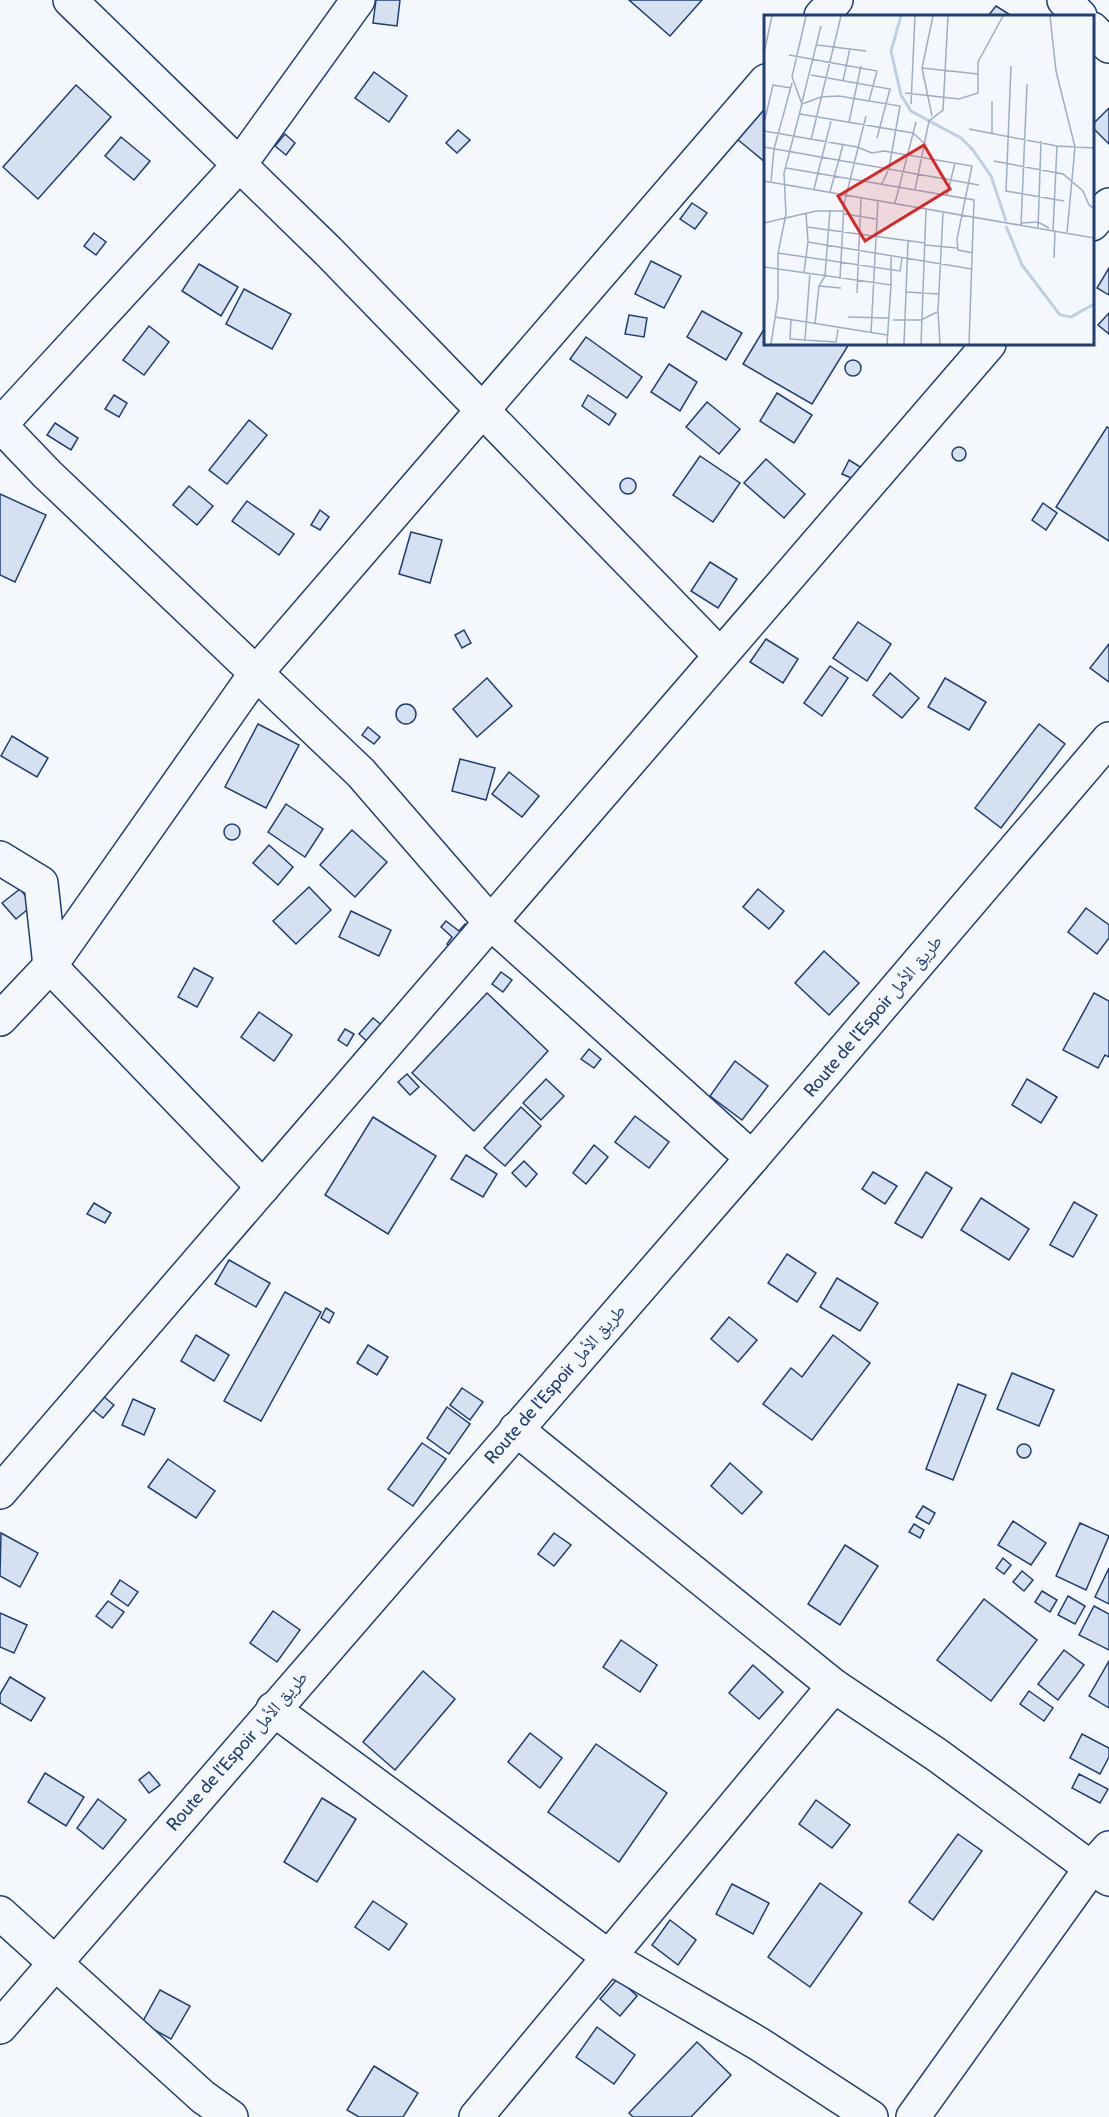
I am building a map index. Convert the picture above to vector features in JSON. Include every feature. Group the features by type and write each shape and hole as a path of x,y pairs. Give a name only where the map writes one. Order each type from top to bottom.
{"main road":[{"path":"70,0 328,251 720,655"},
{"path":"357,0 240,165 0,425 47,474 361,773 491,923 752,1158"},
{"path":"822,15 836,0"},
{"path":"1064,0 1079,15"},
{"path":"1094,31 1109,46"},
{"path":"0,1019 50,966 256,673 764,82"},
{"path":"1094,222 1109,205"},
{"path":"0,1492 988,345"},
{"name":"Route de l’Espoir طريق الأمل","path":"0,2027 752,1158 1109,739"},
{"path":"0,858 41,883 50,966 263,1187"},
{"path":"516,1429 834,1686 1103,1865 913,2117"},
{"path":"476,2117 834,1686"},
{"path":"273,1709 609,1957 759,2044 871,2117"},
{"path":"0,1913 202,2097 231,2117"}],"building":[{"path":"376,0 400,0 397,26 373,23"},
{"path":"629,0 702,0 670,36"},
{"path":"996,6 1010,15 989,15"},
{"path":"374,72 407,96 389,122 355,98"},
{"path":"76,85 111,117 38,199 3,167"},
{"path":"761,107 764,109 764,161 737,139"},
{"path":"1109,108 1109,144 1094,129 1094,123"},
{"path":"458,130 470,140 457,153 446,143"},
{"path":"285,134 295,143 286,155 275,146"},
{"path":"121,137 150,161 134,180 105,156"},
{"path":"692,203 707,213 695,229 680,219"},
{"path":"94,233 106,242 96,255 84,246"},
{"path":"651,261 681,276 664,308 635,294"},
{"path":"199,264 238,287 221,316 182,291"},
{"path":"1109,268 1109,295 1097,288"},
{"path":"244,289 291,314 272,349 226,324"},
{"path":"702,311 742,333 726,360 687,337"},
{"path":"1109,313 1109,334 1098,325"},
{"path":"629,315 647,318 644,337 625,334"},
{"path":"149,326 169,342 144,375 123,360"},
{"path":"764,329 764,345 848,345 812,404 743,364"},
{"path":"586,337 642,377 627,398 570,359"},
{"path":"853,360 859,362 861,368 859,374 853,376 847,374 845,368 847,362"},
{"path":"669,364 697,382 680,411 651,392"},
{"path":"777,393 812,415 794,443 760,421"},
{"path":"114,395 127,403 119,417 105,409"},
{"path":"588,395 616,414 609,425 582,406"},
{"path":"707,402 740,429 719,454 686,427"},
{"path":"249,420 267,435 227,484 209,470"},
{"path":"55,423 78,438 71,450 47,435"},
{"path":"1107,427 1109,428 1109,541 1056,507"},
{"path":"959,447 964,449 966,454 964,459 959,461 954,459 952,454 954,449"},
{"path":"700,456 740,483 713,522 673,495"},
{"path":"766,459 805,494 784,518 744,483"},
{"path":"849,460 862,468 856,480 842,474"},
{"path":"628,478 636,486 628,494 620,486"},
{"path":"189,486 213,506 197,525 173,505"},
{"path":"0,494 46,515 15,582 0,575"},
{"path":"247,501 294,534 279,555 232,521"},
{"path":"1043,503 1057,513 1046,530 1032,520"},
{"path":"320,510 329,517 320,530 311,525"},
{"path":"411,532 442,540 430,583 399,574"},
{"path":"710,562 737,579 718,608 691,591"},
{"path":"858,622 891,644 867,681 833,658"},
{"path":"464,630 471,643 462,648 455,635"},
{"path":"766,639 798,659 783,683 750,662"},
{"path":"1109,644 1109,682 1090,668"},
{"path":"830,666 848,678 822,716 804,703"},
{"path":"890,673 919,698 902,718 873,695"},
{"path":"487,678 512,706 477,737 453,709"},
{"path":"945,678 986,702 969,730 928,707"},
{"path":"406,704 413,707 416,714 413,721 406,724 399,721 396,714 399,707"},
{"path":"258,724 299,745 266,808 225,787"},
{"path":"1039,724 1065,744 1001,828 975,808"},
{"path":"368,727 380,737 374,744 362,735"},
{"path":"12,736 48,758 37,777 1,756"},
{"path":"460,759 495,768 486,800 452,791"},
{"path":"509,772 539,796 522,817 492,794"},
{"path":"286,804 323,829 305,857 268,832"},
{"path":"232,824 240,832 232,840 224,832"},
{"path":"352,830 387,862 355,897 320,865"},
{"path":"269,845 293,867 278,885 253,863"},
{"path":"309,887 331,910 296,944 273,921"},
{"path":"20,889 33,905 16,919 2,903"},
{"path":"758,889 784,911 769,929 743,907"},
{"path":"1086,908 1109,925 1109,938 1097,954 1068,932"},
{"path":"351,911 391,930 379,956 339,937"},
{"path":"446,921 459,931 465,924 473,930 456,951 447,944 452,937 441,927"},
{"path":"824,951 859,983 829,1015 795,983"},
{"path":"194,968 213,978 197,1007 178,997"},
{"path":"501,972 512,980 503,992 492,984"},
{"path":"487,993 548,1051 474,1131 412,1073"},
{"path":"1094,993 1109,1001 1109,1057 1105,1055 1098,1068 1063,1050"},
{"path":"259,1012 292,1035 274,1061 241,1037"},
{"path":"373,1018 384,1027 369,1043 359,1034"},
{"path":"345,1029 354,1034 347,1046 338,1040"},
{"path":"589,1049 601,1059 594,1068 581,1059"},
{"path":"735,1061 768,1086 742,1120 710,1096"},
{"path":"407,1074 419,1087 410,1095 398,1082"},
{"path":"546,1079 564,1096 541,1120 523,1103"},
{"path":"1027,1079 1057,1097 1041,1123 1012,1105"},
{"path":"521,1107 541,1126 505,1166 484,1148"},
{"path":"635,1116 669,1142 649,1168 615,1142"},
{"path":"373,1117 436,1156 388,1234 325,1195"},
{"path":"594,1145 608,1157 586,1184 573,1173"},
{"path":"466,1155 497,1174 483,1197 451,1179"},
{"path":"524,1161 537,1174 526,1187 512,1173"},
{"path":"873,1172 897,1186 885,1204 862,1189"},
{"path":"926,1172 952,1188 922,1238 895,1223"},
{"path":"981,1198 1029,1229 1009,1260 961,1230"},
{"path":"1074,1202 1097,1215 1073,1257 1050,1245"},
{"path":"94,1203 111,1213 105,1223 87,1214"},
{"path":"787,1254 816,1273 797,1302 768,1283"},
{"path":"229,1260 270,1283 256,1307 215,1284"},
{"path":"837,1278 878,1303 860,1331 820,1307"},
{"path":"285,1292 321,1312 261,1421 224,1401"},
{"path":"326,1308 334,1313 329,1323 321,1318"},
{"path":"729,1317 757,1340 738,1362 711,1339"},
{"path":"196,1335 229,1355 214,1381 181,1361"},
{"path":"833,1335 870,1363 812,1440 763,1404 791,1368 802,1377"},
{"path":"368,1345 388,1357 377,1375 357,1363"},
{"path":"1012,1373 1054,1390 1039,1426 997,1409"},
{"path":"958,1384 986,1395 953,1480 926,1469"},
{"path":"462,1388 483,1402 470,1420 450,1405"},
{"path":"103,1396 114,1405 103,1418 92,1409"},
{"path":"133,1399 155,1409 144,1435 122,1425"},
{"path":"447,1407 470,1424 449,1454 427,1438"},
{"path":"422,1443 446,1459 413,1506 388,1489"},
{"path":"1021,1444 1027,1444 1031,1451 1027,1458 1021,1458 1017,1454 1017,1448"},
{"path":"168,1459 215,1491 196,1518 148,1487"},
{"path":"730,1463 762,1492 742,1514 711,1486"},
{"path":"923,1506 935,1513 929,1524 916,1517"},
{"path":"1013,1521 1046,1543 1031,1565 998,1545"},
{"path":"1080,1523 1109,1536 1086,1590 1056,1576"},
{"path":"914,1524 924,1530 920,1538 909,1532"},
{"path":"1,1533 38,1553 20,1587 0,1576"},
{"path":"554,1533 571,1545 554,1566 538,1554"},
{"path":"845,1545 878,1566 840,1625 808,1604"},
{"path":"1003,1558 1011,1565 1004,1574 996,1568"},
{"path":"1109,1568 1109,1604 1095,1597"},
{"path":"1022,1571 1033,1580 1024,1591 1013,1582"},
{"path":"120,1580 138,1592 128,1606 111,1594"},
{"path":"1042,1591 1057,1600 1050,1612 1035,1602"},
{"path":"1068,1596 1085,1606 1075,1624 1058,1615"},
{"path":"984,1599 1037,1640 991,1701 937,1660"},
{"path":"108,1601 124,1612 112,1628 96,1616"},
{"path":"1094,1606 1109,1614 1109,1650 1079,1635"},
{"path":"273,1611 300,1630 277,1662 250,1643"},
{"path":"0,1613 27,1625 14,1653 0,1647"},
{"path":"621,1640 657,1665 640,1692 603,1667"},
{"path":"1064,1650 1084,1665 1058,1700 1038,1684"},
{"path":"1109,1661 1109,1708 1089,1696"},
{"path":"753,1665 783,1692 759,1719 729,1693"},
{"path":"423,1671 455,1699 395,1770 363,1742"},
{"path":"10,1677 45,1698 31,1721 0,1703 0,1694"},
{"path":"1029,1691 1053,1708 1044,1721 1020,1704"},
{"path":"530,1733 562,1758 540,1788 508,1762"},
{"path":"1082,1734 1109,1748 1109,1757 1100,1774 1070,1758"},
{"path":"596,1744 667,1793 619,1862 548,1812"},
{"path":"149,1772 160,1785 149,1793 139,1780"},
{"path":"45,1773 84,1797 66,1826 28,1802"},
{"path":"1079,1774 1108,1789 1100,1803 1072,1788"},
{"path":"322,1798 356,1819 317,1882 284,1862"},
{"path":"98,1799 126,1820 103,1849 77,1828"},
{"path":"816,1800 850,1825 832,1848 799,1824"},
{"path":"958,1834 982,1851 933,1920 909,1902"},
{"path":"820,1883 862,1913 810,1987 768,1957"},
{"path":"732,1884 769,1903 753,1934 716,1914"},
{"path":"373,1901 407,1924 389,1950 355,1927"},
{"path":"670,1920 696,1940 678,1965 652,1945"},
{"path":"618,1978 637,1996 620,2016 600,1999"},
{"path":"160,1990 190,2006 171,2039 142,2023"},
{"path":"597,2027 635,2055 614,2084 576,2057"},
{"path":"697,2042 731,2075 691,2117 633,2117 629,2113"},
{"path":"374,2066 418,2093 403,2117 359,2117 347,2110"}]}
